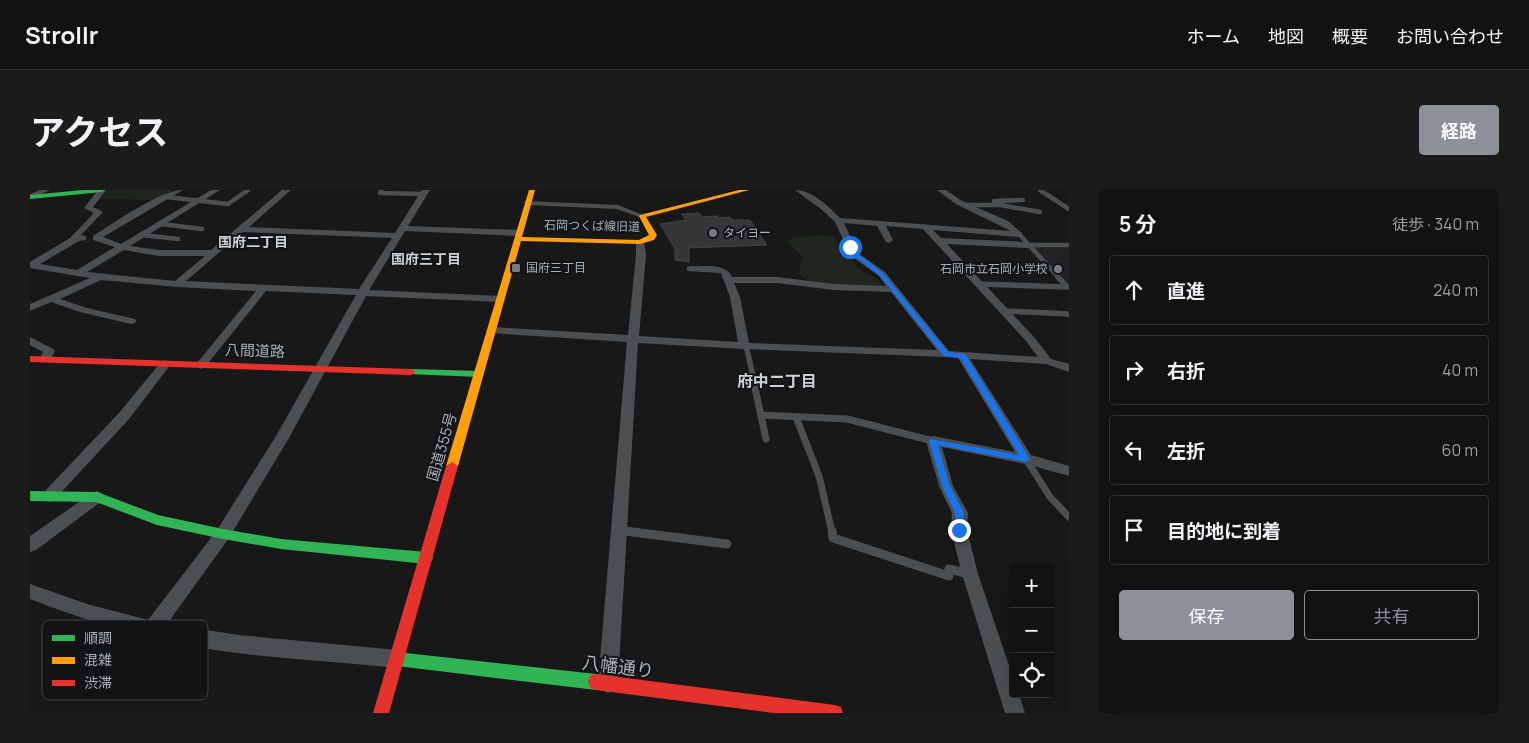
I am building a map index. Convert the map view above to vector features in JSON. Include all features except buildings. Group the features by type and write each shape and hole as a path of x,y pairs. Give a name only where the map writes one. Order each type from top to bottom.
{"main road":[{"path":"30,197 102,190"},
{"name":"国道355号","path":"381,713 532,190"},
{"name":"石岡つくば線旧道","path":"518,236 640,242 651,238 653,235 642,216 746,190"},
{"name":"八間道路","path":"30,359 479,374"},
{"path":"30,496 97,497 157,520 223,534 281,544 426,558"},
{"name":"八幡通り","path":"397,659 608,683 835,713"}],"street":[{"path":"30,197 46,190"},
{"path":"102,190 88,208 99,212 74,238 96,238 123,247 174,254 212,253"},
{"path":"96,238 179,190"},
{"path":"79,273 216,190"},
{"path":"178,284 287,190"},
{"path":"799,190 829,211 838,220 843,226 854,254 882,274 892,289 946,354"},
{"path":"941,190 956,201 1009,226 1019,234"},
{"path":"159,620 223,534 282,438 362,293 425,192"},
{"path":"528,203 612,206 642,216"},
{"path":"838,220 1019,234"},
{"path":"880,223 889,240"},
{"path":"925,226 1005,311 1030,339 1046,361"},
{"path":"404,228 518,236"},
{"path":"241,229 398,236"},
{"path":"31,265 78,238"},
{"path":"939,241 1028,245"},
{"path":"608,683 633,339 641,255 640,242"},
{"path":"31,265 100,277 178,284 500,299"},
{"path":"690,269 722,270 735,297 744,346"},
{"path":"30,308 100,277"},
{"path":"727,279 746,281 777,280 834,287 892,289"},
{"path":"200,365 263,288"},
{"path":"51,299 131,322"},
{"path":"491,330 744,346 946,354 1046,361 1069,368"},
{"path":"30,340 49,352 45,360"},
{"path":"962,356 1026,459"},
{"path":"49,496 112,430 165,364"},
{"path":"1015,713 970,574 959,530 960,513 946,486 933,441 1026,459 1069,471"},
{"path":"30,546 97,497"},
{"path":"30,591 77,609 116,620"},
{"path":"208,638 258,646 397,659"}],"lane":[{"path":"166,197 228,204 248,190"},
{"path":"382,190 380,193 425,192"},
{"path":"1040,190 1069,209"},
{"path":"956,201 1023,200"},
{"path":"966,206 1000,206 1040,212"},
{"path":"161,224 202,229"},
{"path":"979,284 1067,287 1019,234"},
{"path":"142,235 178,240"},
{"path":"1028,245 1069,245"},
{"path":"1005,311 1069,314"},
{"path":"744,346 747,349 766,439"},
{"path":"761,415 847,419 933,441"},
{"path":"796,417 810,447 828,510 833,538 949,576 949,568 970,574"},
{"path":"1026,459 1041,485 1069,517"},
{"path":"619,530 726,544"}],"shaded area":[{"path":"174,190 156,200 101,199 106,191"},
{"path":"821,235 833,237 860,270 875,277 884,287 812,283 801,276 799,268 803,257 788,243 791,238"},
{"name":"石岡市立石岡小学校","path":"1069,246 1069,291 1026,247"}],"traffic: fast":[{"path":"30,197 102,190"},
{"path":"411,372 479,374"},
{"path":"30,496 97,497 157,520 223,534 281,544 426,558"},
{"path":"397,659 596,682"}],"traffic: slow":[{"path":"452,466 532,190"},
{"path":"517,239 640,242 651,238 653,235 642,216 746,190"}],"traffic: jam":[{"path":"30,359 411,372"},
{"path":"381,713 452,466"},
{"path":"596,682 835,713"}],"place":[{"name":"タイヨー","path":"713,233"},
{"name":"国府三丁目","path":"516,268"},
{"name":"石岡市立石岡小学校","path":"1058,269"}],"district":[{"name":"国府二丁目","path":"253,242"},
{"name":"国府三丁目","path":"426,259"},
{"name":"府中二丁目","path":"777,381"}],"route":[{"path":"850,247 854,254 882,274 892,289 946,354 962,356 1026,459 933,441 946,486 960,513 959,530"}]}
